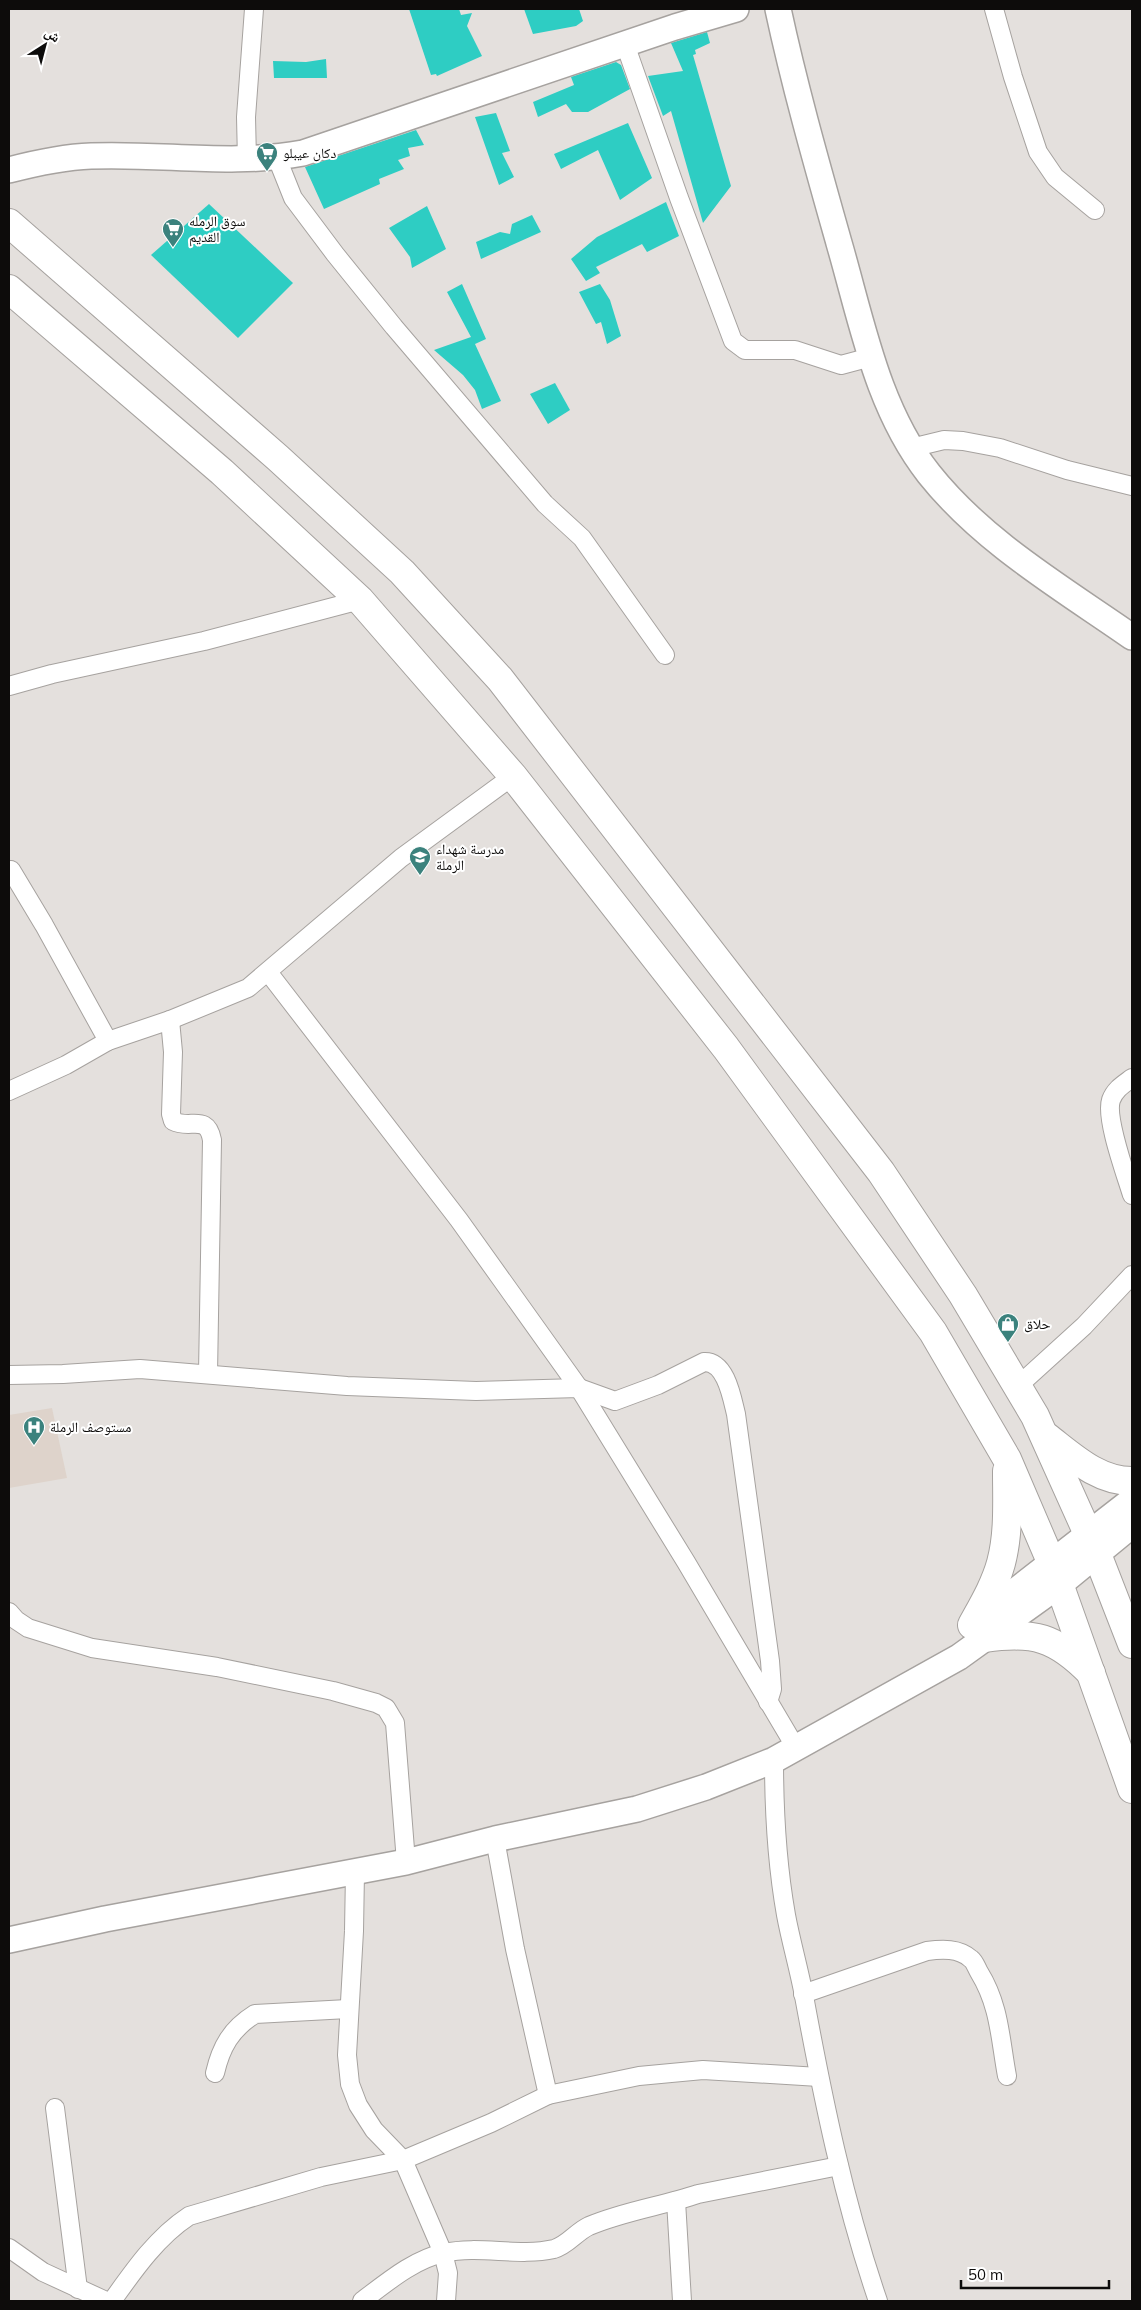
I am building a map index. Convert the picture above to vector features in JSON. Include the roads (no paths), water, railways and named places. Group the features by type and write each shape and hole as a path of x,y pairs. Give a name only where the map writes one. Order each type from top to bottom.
{"main road":[{"path":"9,222 278,458 402,572 500,679 606,818 744,992 881,1172 963,1295 1018,1385 1044,1436 1132,1634"},
{"path":"11,293 222,472 360,600 513,776 726,1048 933,1332 1007,1460 1056,1574 1094,1676 1132,1789"},
{"path":"1044,1436 1092,1471 1114,1480 1132,1481"},
{"path":"1007,1460 1007,1530 1001,1563 989,1593 978,1632 1034,1635 1069,1652 1094,1676"}],"street":[{"path":"247,160 246,116 254,9"},
{"path":"778,9 812,154 871,357 883,393 910,448 930,475 976,523 997,541 1132,637"},
{"path":"994,9 1013,77 1038,152 1056,177 1095,210"},
{"path":"9,170 45,160 91,156 247,160 277,158 303,153 720,11"},
{"path":"625,44 679,198 733,341 745,350 795,350 841,365 871,357"},
{"path":"277,158 293,198 335,254 394,327 532,489 582,538 665,656"},
{"path":"910,448 944,440 963,441 1000,448 1067,470 1132,486"},
{"path":"9,686 52,674 204,641 360,600"},
{"path":"9,1090 66,1065 108,1040 170,1020 248,988 401,858 513,776"},
{"path":"11,870 108,1040"},
{"path":"268,972 458,1220 579,1388 686,1562 796,1748"},
{"path":"170,1020 173,1052 171,1114 173,1121 180,1124 199,1122 206,1126 212,1140 208,1374"},
{"path":"1132,1078 1118,1088 1114,1094 1109,1112 1132,1195"},
{"path":"1018,1385 1084,1326 1132,1275"},
{"path":"9,1375 140,1369 348,1386 476,1391 579,1388 610,1400 620,1400 705,1362 716,1366 724,1378 736,1414 770,1661 772,1689 768,1702"},
{"path":"9,1940 105,1919 406,1862 495,1839 637,1809 706,1787 774,1760 959,1656 978,1632 1093,1544 1132,1500"},
{"path":"1093,1544 1132,1525"},
{"path":"11,1621 40,1633 92,1648 216,1667 333,1691 376,1702 386,1708 395,1723 406,1862"},
{"path":"774,1760 774,1815 786,1915 818,2077 839,2166 864,2260 878,2301"},
{"path":"495,1839 515,1949 548,2095"},
{"path":"355,1872 354,1931 348,2009 347,2055 353,2091 358,2105 374,2130 403,2160 443,2253 448,2273 446,2301"},
{"path":"803,1994 927,1951 947,1948 960,1953 972,1959 994,2004 1000,2025 1007,2076"},
{"path":"215,2073 219,2055 230,2034 255,2014 348,2009"},
{"path":"112,2301 131,2274 158,2242 173,2226 189,2216 321,2177 403,2160 491,2123 548,2095 640,2076 702,2070 818,2077"},
{"path":"55,2108 78,2289"},
{"path":"362,2301 410,2268 443,2253 464,2251 510,2252 556,2248 588,2226 638,2208 839,2166"},
{"path":"676,2201 682,2301"},
{"path":"9,2248 43,2272 106,2301"}],"place":[{"name":"دكان عيبلو","path":"267,172"},
{"name":"سوق الرمله القديم","path":"173,248"},
{"name":"مدرسة شهداء الرملة","path":"420,876"},
{"name":"حلاق","path":"1008,1343"},
{"name":"مستوصف الرملة","path":"34,1446"}]}
